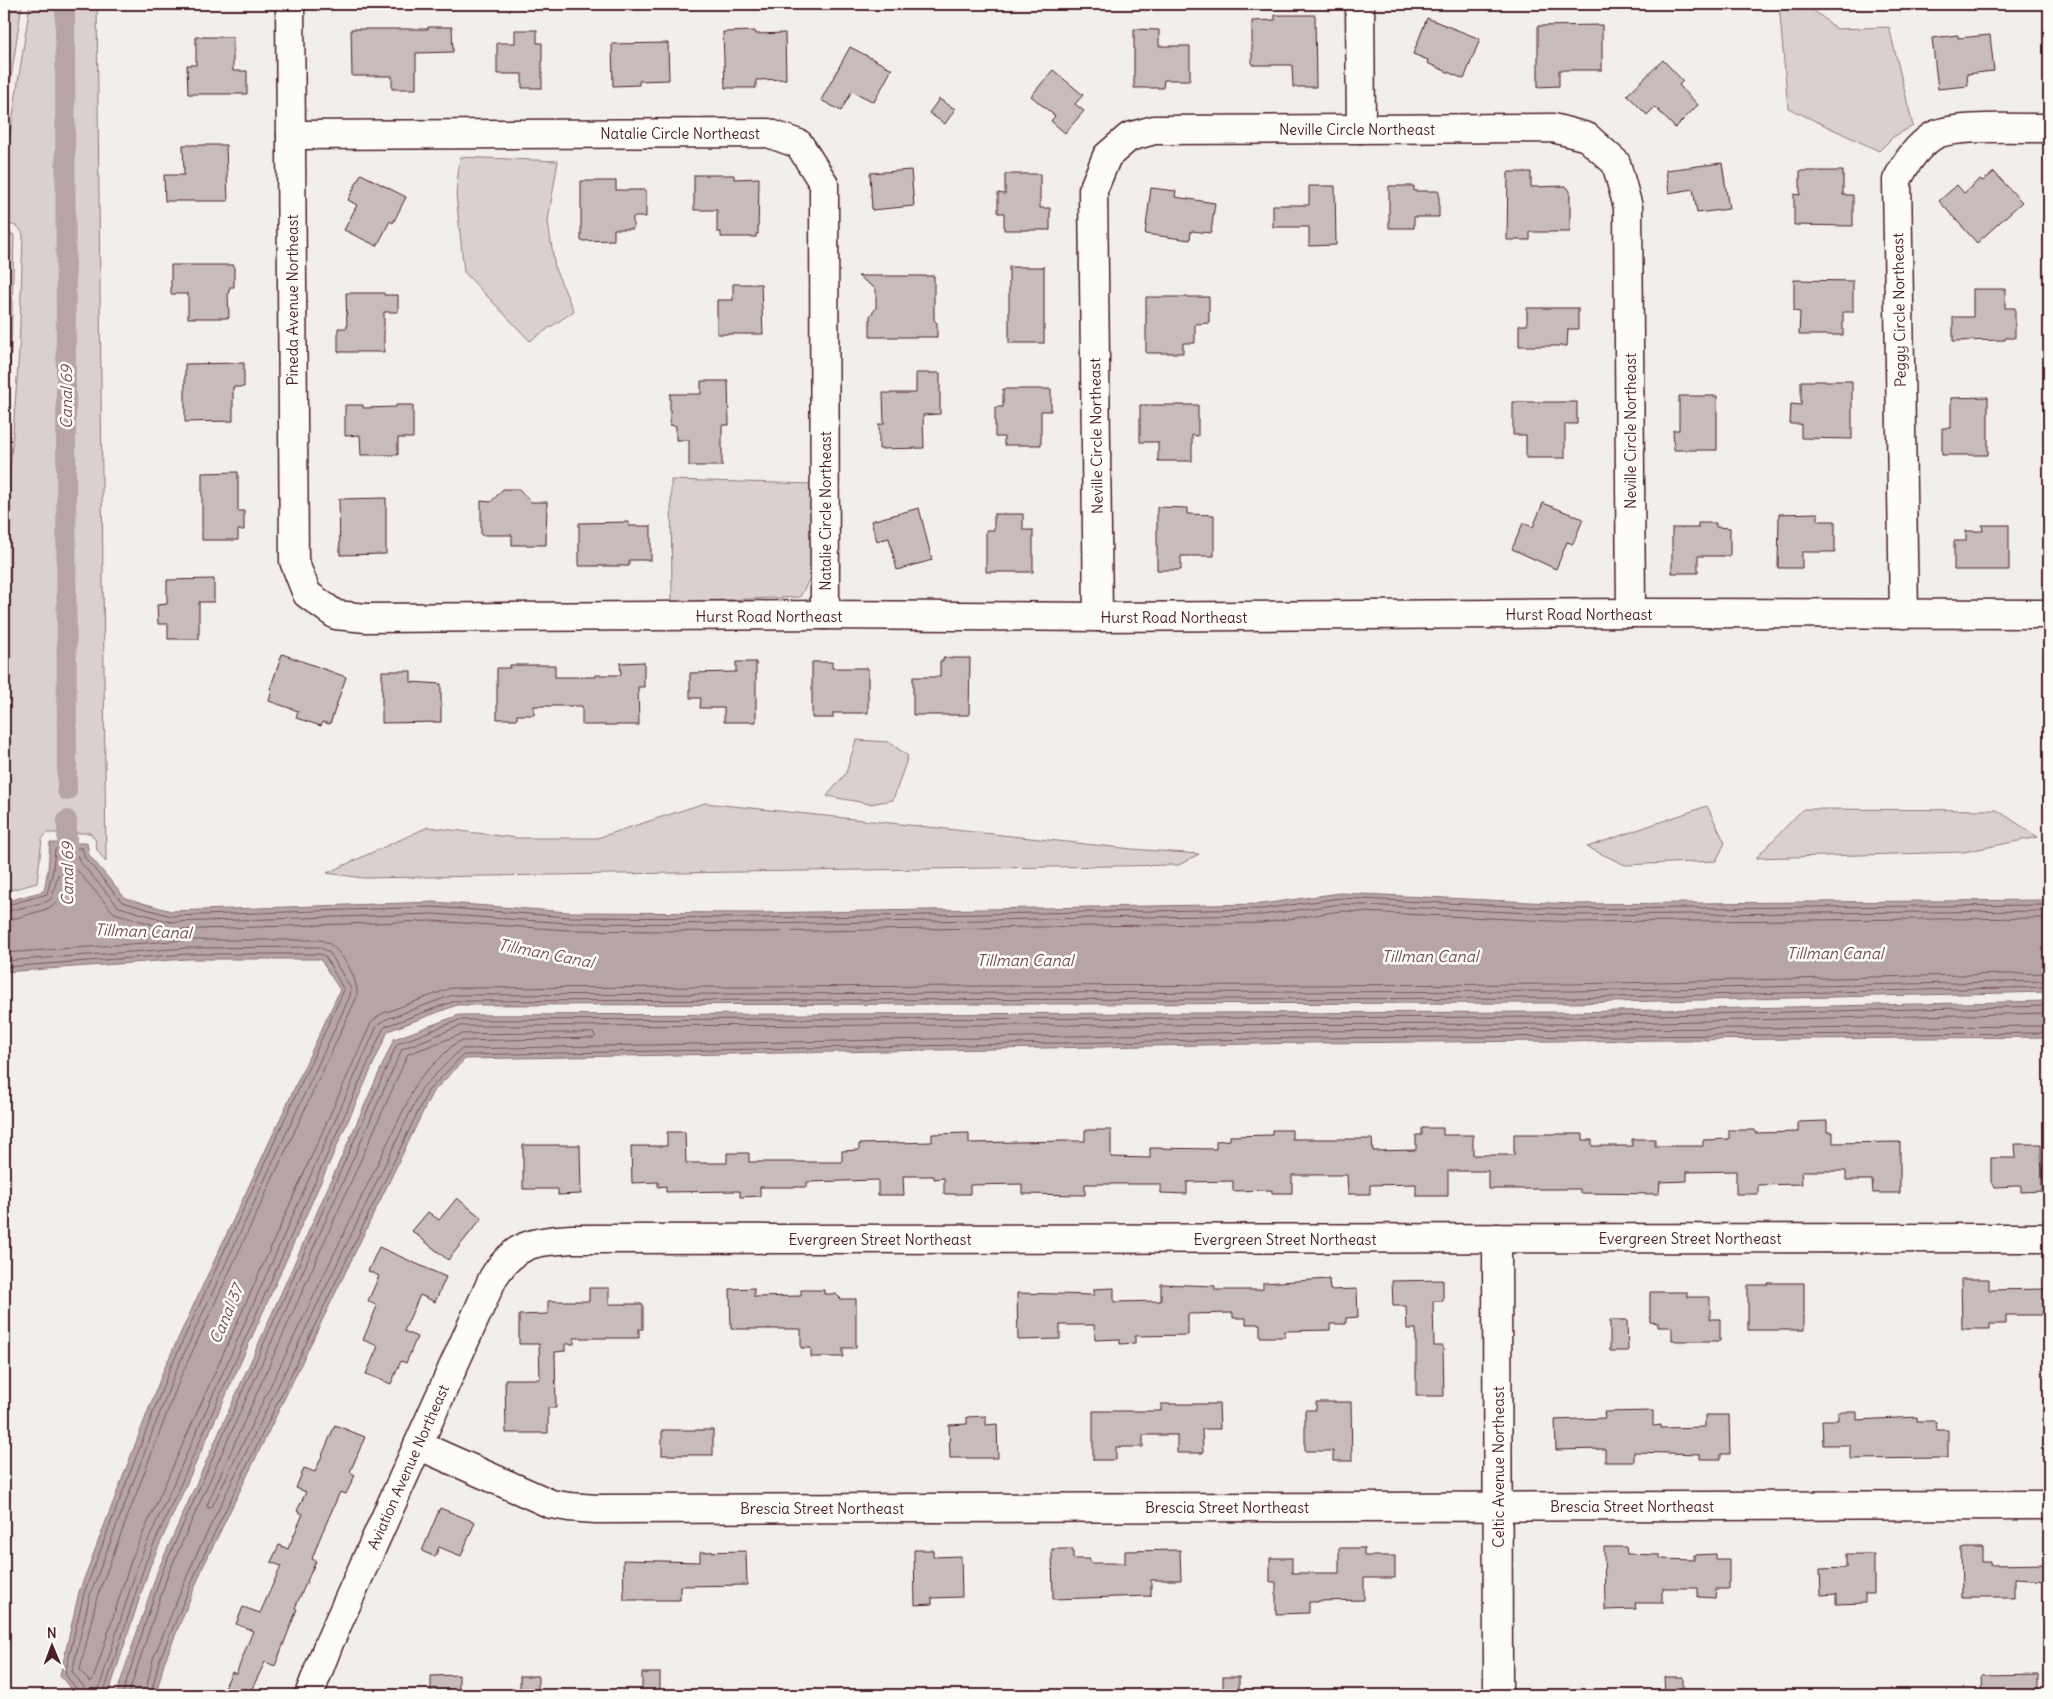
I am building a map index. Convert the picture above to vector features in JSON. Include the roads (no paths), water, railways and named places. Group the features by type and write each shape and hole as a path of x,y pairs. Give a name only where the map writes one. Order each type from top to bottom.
{"street":[{"name":"Pineda Avenue Northeast","path":"290,4 294,561 307,594"},
{"path":"1360,4 1361,129"},
{"name":"Neville Circle Northeast","path":"1098,618 1093,190 1107,156 1130,137 1154,130 1553,128 1587,137 1616,163 1628,207 1632,613"},
{"name":"Peggy Circle Northeast","path":"1904,614 1897,180 1908,158 1934,135 1960,129 2049,128"},
{"name":"Natalie Circle Northeast","path":"291,135 768,132 799,144 824,184 825,615"},
{"name":"Hurst Road Northeast","path":"307,594 336,615 366,618 825,615 1098,618 1632,613 2049,614"},
{"name":"Celtic Avenue Northeast","path":"1498,1238 1498,1695"},
{"name":"Evergreen Street Northeast","path":"521,1248 544,1241 572,1239 2049,1238"},
{"name":"Aviation Avenue Northeast","path":"309,1695 329,1644 493,1278 504,1261 521,1248"},
{"name":"Brescia Street Northeast","path":"418,1445 551,1504 569,1508 596,1509 2049,1505"}],"water":[{"path":"50,843 87,843 89,855 125,898 171,911 434,902 569,912 760,913 1262,904 1340,893 1572,904 2049,900 2049,992 1572,1003 457,1005 388,1031 150,1566 108,1695 76,1695 60,1676 79,1592 164,1369 340,990 320,959 187,959 4,972 4,902 44,891"},
{"path":"2049,1001 2049,1037 1307,1043 465,1059 432,1093 203,1567 164,1663 156,1695 116,1695 158,1570 394,1039 459,1015 1572,1012"}],"waterway":[{"name":"Canal 69","path":"65,4 67,791"},
{"name":"Canal 69","path":"67,820 67,869"}],"water label":[{"name":"Tillman Canal","path":"143,931"},
{"name":"Tillman Canal","path":"546,953"},
{"name":"Tillman Canal","path":"1835,953"},
{"name":"Tillman Canal","path":"1430,956"},
{"name":"Tillman Canal","path":"1025,960"},
{"name":"Canal 37","path":"226,1314"}]}
